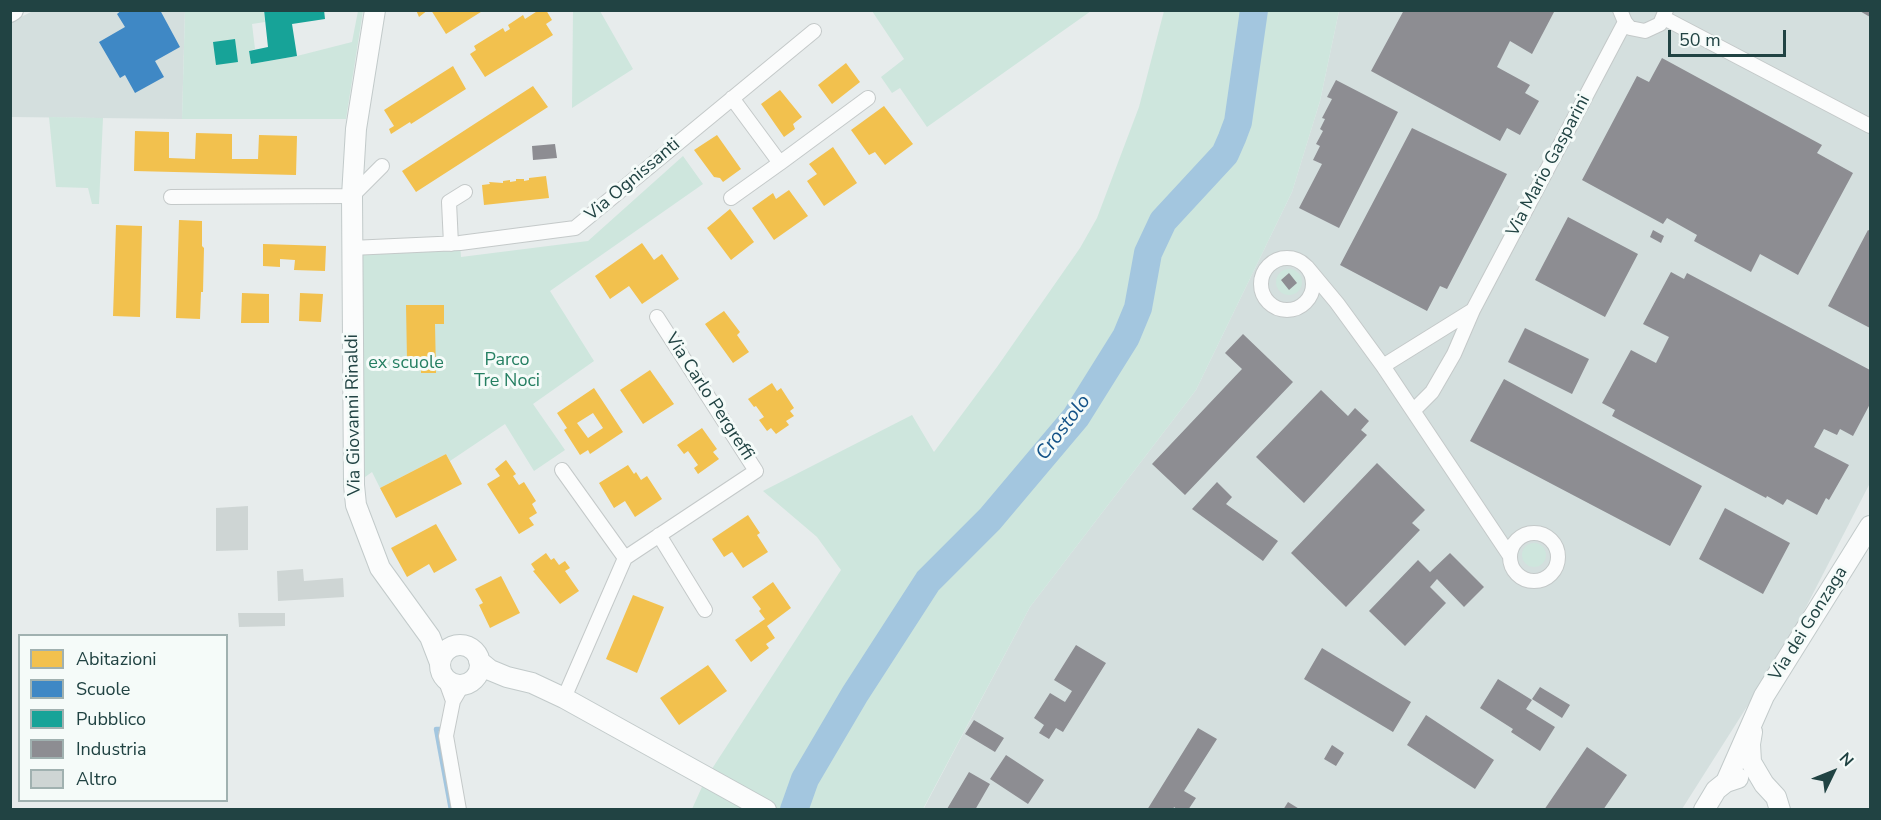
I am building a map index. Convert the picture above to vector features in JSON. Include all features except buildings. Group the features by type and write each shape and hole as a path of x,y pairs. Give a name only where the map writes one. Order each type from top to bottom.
{"street":[{"name":"Via Giovanni Rinaldi","path":"375,10 366,80 356,129 352,196 354,484 356,505 380,568 417,617"},
{"path":"1622,16 1630,28 1645,31 1653,29 1665,14 1870,126"},
{"name":"Via Mario Gasparini","path":"1413,411 1437,385 1454,354 1473,310 1622,16"},
{"name":"Via Ognissanti","path":"351,248 451,244 575,228 814,31"},
{"path":"732,98 780,163"},
{"path":"731,198 868,98"},
{"path":"171,197 352,196 381,166"},
{"path":"451,244 449,202 465,192"},
{"path":"1307,267 1313,281 1310,297 1298,308 1290,310 1273,306 1262,292 1263,274 1274,261 1291,258 1307,267 1337,303 1383,366 1494,529 1510,556 1515,571 1529,580 1545,578 1556,566 1558,559 1557,550 1548,537 1533,533 1518,539 1510,556"},
{"path":"1305,303 1321,299 1337,303"},
{"path":"1383,366 1473,310"},
{"name":"Via Carlo Pergreffi","path":"625,558 756,471 657,317"},
{"path":"562,470 625,558 564,698"},
{"name":"Via dei Gonzaga","path":"1707,807 1716,790 1726,782 1764,696 1870,526"},
{"path":"1494,529 1518,539"},
{"path":"659,535 705,610"},
{"path":"417,617 457,645 469,647 477,655 479,661 478,673 462,689 446,736 459,810"},
{"path":"417,617 430,637 442,670 462,689"},
{"path":"442,670 446,651 457,645"},
{"path":"479,661 490,670 532,683 564,698 766,810"},
{"path":"462,689 489,676 507,677"},
{"name":"Via dei Gonzaga","path":"1753,724 1750,744 1751,762 1764,784 1776,797 1780,810"},
{"path":"1726,782 1745,778 1764,784"}],"shaded area":[{"path":"33,11 185,11 182,119 11,117 11,22"},
{"path":"1339,11 1870,11 1870,483 1788,642 1682,809 923,810 1030,607 1196,390 1292,192 1320,101"}],"green space":[{"path":"185,11 264,11 265,22 252,24 255,49 249,51 251,64 297,56 352,42 358,11 363,11 346,119 182,119"},
{"path":"573,11 600,11 633,69 572,108"},
{"path":"872,11 1091,11 927,127 900,88 892,93 881,77 904,59"},
{"path":"1164,11 1339,11 1320,101 1292,192 1196,390 1030,607 923,809 692,809 706,778 841,570 817,537 763,491 912,415 934,452 1080,248 1097,218 1139,107"},
{"path":"49,117 103,118 99,204 92,204 88,188 56,187"},
{"path":"683,156 703,184 550,291 594,361 533,404 565,450 534,471 505,424 450,461 446,454 380,488 372,472 354,485 351,248 460,243 461,257 588,241"},
{"path":"1289,269 1298,273 1302,282 1298,291 1289,295 1280,291 1276,282 1280,273"},
{"path":"1534,543 1543,546 1546,555 1543,564 1534,567 1525,564 1522,555 1525,546"}],"waterway":[{"name":"Crostolo","path":"794,810 805,779 855,694 928,581 990,519 1076,417 1126,337 1138,308 1148,253 1163,221 1225,154 1232,138 1238,122 1254,10"},
{"path":"440,729 436,729 451,810"}],"park label":[{"name":"ex scuole","path":"406,364"},
{"name":"Parco Tre Noci","path":"507,371"}]}
